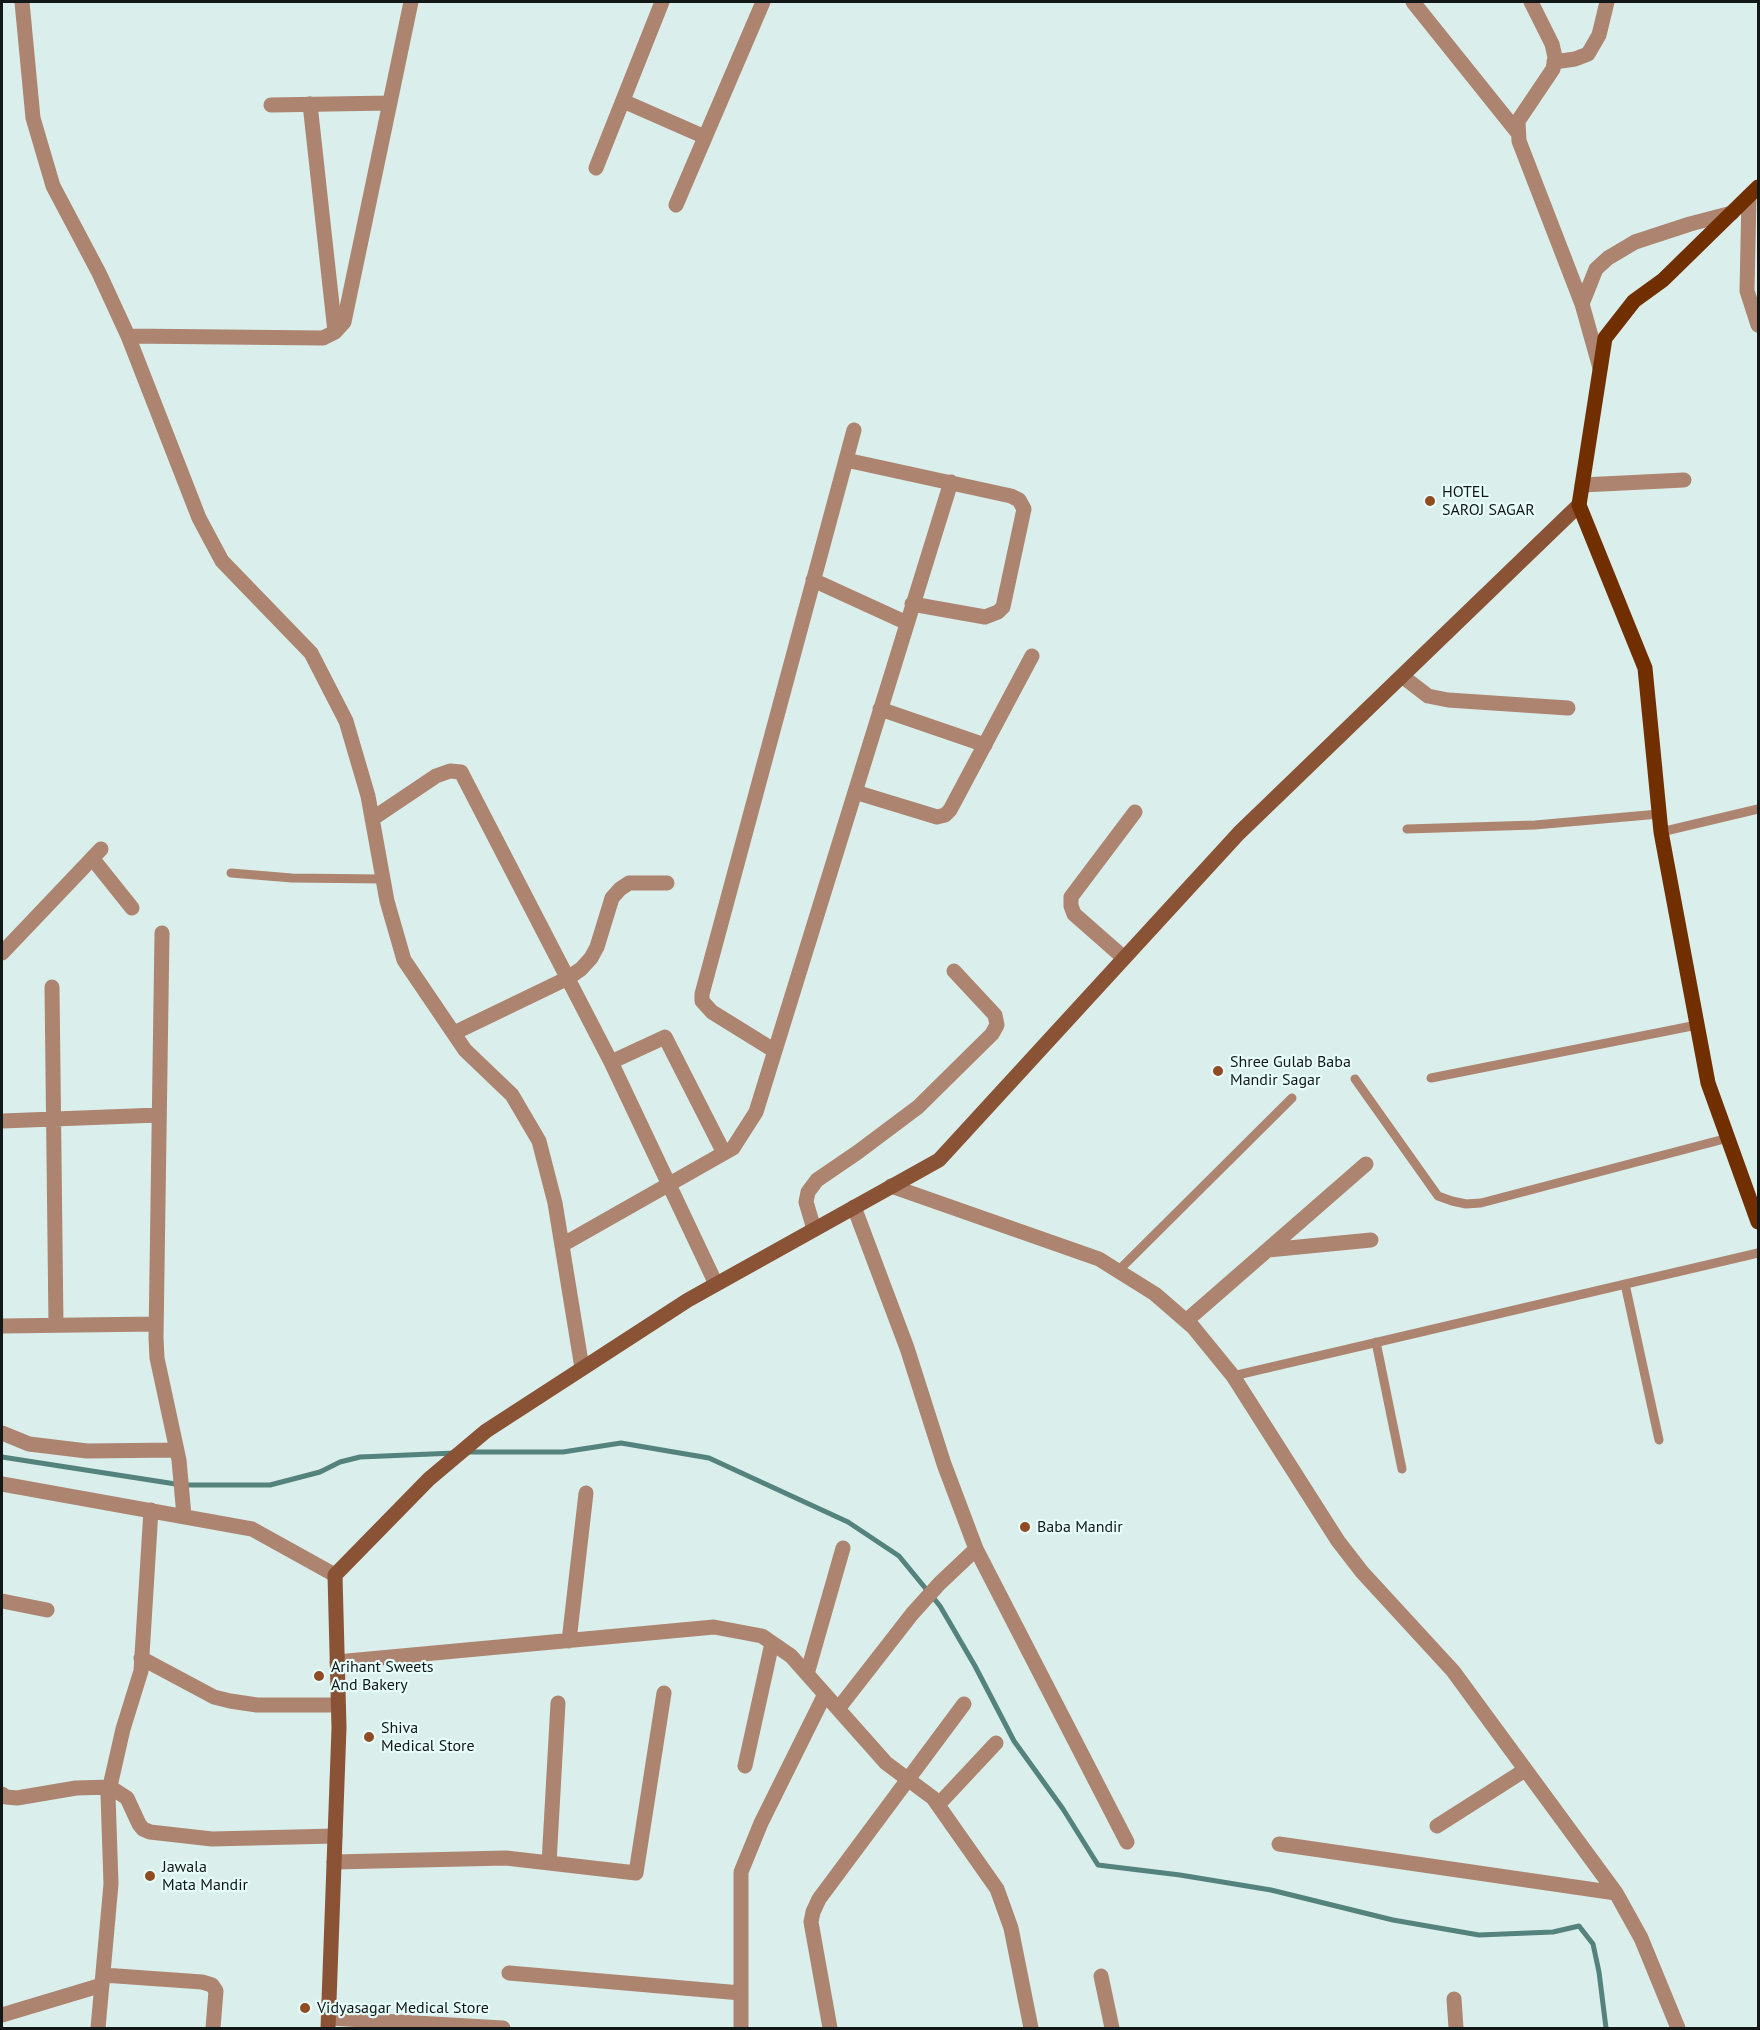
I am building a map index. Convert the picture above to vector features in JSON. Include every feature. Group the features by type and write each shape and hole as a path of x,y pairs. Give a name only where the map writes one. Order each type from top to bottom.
{"main road":[{"path":"1754,192 1663,280 1634,301 1605,338 1579,505 1645,668 1661,832 1708,1083 1758,1222"}],"street":[{"path":"22,2 33,118 53,186 99,273 128,336 199,519 222,561 311,653 346,721 368,796 387,901 404,960 465,1050 512,1095 540,1141 555,1203 582,1368"},
{"path":"128,336 323,338 335,332 344,322 411,2"},
{"path":"596,168 662,2"},
{"path":"676,205 763,2"},
{"path":"1413,2 1518,133"},
{"path":"1531,2 1552,44 1555,57 1554,66 1518,121 1519,141 1582,304 1600,368"},
{"path":"1554,66 1588,54 1599,35 1607,2"},
{"path":"623,101 705,137"},
{"path":"271,105 390,103"},
{"path":"310,104 335,332"},
{"path":"1754,192 1747,291 1758,325"},
{"path":"1582,304 1596,269 1608,258 1635,242 1732,213"},
{"path":"775,1051 712,1012 702,1001 702,994 854,430"},
{"path":"846,460 1011,496 1019,500 1024,509 1003,607 998,612 986,617 912,604"},
{"path":"1582,485 1684,480"},
{"path":"562,1245 733,1148 756,1112 951,482"},
{"path":"503,2028 328,2023 338,1705 335,1575 429,1479 486,1431 688,1300 939,1160 1239,833 1579,505"},
{"path":"813,580 907,623"},
{"path":"855,792 937,817 945,815 950,810 1032,656"},
{"path":"1402,675 1428,696 1448,700 1568,708"},
{"path":"880,709 985,745"},
{"path":"372,819 436,776 450,771 461,772 611,1062 716,1284"},
{"path":"1124,958 1074,914 1071,897 1135,812"},
{"path":"2,953 96,854 132,908"},
{"path":"454,1033 568,978 581,969 597,947 612,898 620,889 629,883 667,883"},
{"path":"162,933 157,1358 178,1455 184,1516"},
{"path":"814,1229 806,1202 808,1192 817,1180 918,1107 992,1034 997,1025 994,1015 954,971"},
{"path":"52,987 56,1325"},
{"path":"611,1062 665,1037 724,1153"},
{"path":"2,1121 159,1115"},
{"path":"1186,1321 1366,1164"},
{"path":"891,1186 1098,1259 1155,1294 1193,1327 1233,1376 1338,1541 1362,1572 1453,1671 1616,1893 1641,1938 1678,2028"},
{"path":"854,1207 907,1348 944,1464 976,1549 1127,1842"},
{"path":"1268,1250 1371,1240"},
{"path":"2,1326 156,1324"},
{"path":"2,1433 28,1444 178,1455"},
{"path":"2,1484 252,1529 335,1575"},
{"path":"569,1641 586,1493"},
{"path":"98,2028 111,1884 108,1795 123,1729 141,1671 151,1510"},
{"path":"807,1674 843,1548"},
{"path":"838,1709 912,1614 939,1584 976,1549"},
{"path":"2,1601 47,1611"},
{"path":"337,1662 714,1627 762,1636 791,1656 886,1763 933,1798 997,1889 1011,1928 1031,2028"},
{"path":"745,1766 772,1643"},
{"path":"141,1658 214,1697 230,1701 257,1705 338,1705"},
{"path":"334,1862 506,1858 636,1873 664,1693"},
{"path":"741,2028 741,1872 761,1823 825,1694"},
{"path":"549,1863 558,1703"},
{"path":"830,2028 811,1922 813,1912 819,1899 964,1704"},
{"path":"938,1805 996,1743"},
{"path":"1437,1826 1525,1770"},
{"path":"2,1794 6,1797 17,1798 76,1788 110,1787 127,1798 139,1824 150,1832 212,1839 335,1836"},
{"path":"1279,1844 1616,1893"},
{"path":"509,1973 741,1993"},
{"path":"1101,1976 1112,2028"},
{"path":"2,2015 103,1980 202,1982 212,1985 216,1991 213,2028"},
{"path":"1454,1999 1456,2028"}],"lane":[{"path":"1661,832 1758,809"},
{"path":"1407,829 1535,825 1659,814"},
{"path":"231,873 292,878 383,879"},
{"path":"1431,1078 1697,1025"},
{"path":"1355,1079 1438,1196 1452,1202 1480,1203 1728,1138"},
{"path":"1118,1271 1292,1098"},
{"path":"1233,1376 1758,1253"},
{"path":"1625,1284 1659,1440"},
{"path":"1376,1342 1402,1468"}],"waterway":[{"path":"467,1452 563,1452 621,1443 709,1458 848,1522 899,1556 940,1606 975,1666 1014,1741 1063,1809 1098,1865 1180,1875 1271,1890 1393,1920 1479,1935 1553,1932 1579,1926 1593,1944 1606,2028"},
{"path":"2,1457 182,1485 270,1485 320,1472 340,1462 360,1457 455,1453"}],"place":[{"name":"HOTEL SAROJ SAGAR","path":"1430,501"},
{"name":"Shree Gulab Baba Mandir Sagar","path":"1218,1071"},
{"name":"Baba Mandir","path":"1025,1527"},
{"name":"Arihant Sweets And Bakery","path":"319,1676"},
{"name":"Shiva Medical Store","path":"369,1737"},
{"name":"Jawala Mata Mandir","path":"150,1876"},
{"name":"Vidyasagar Medical Store","path":"305,2008"}]}
